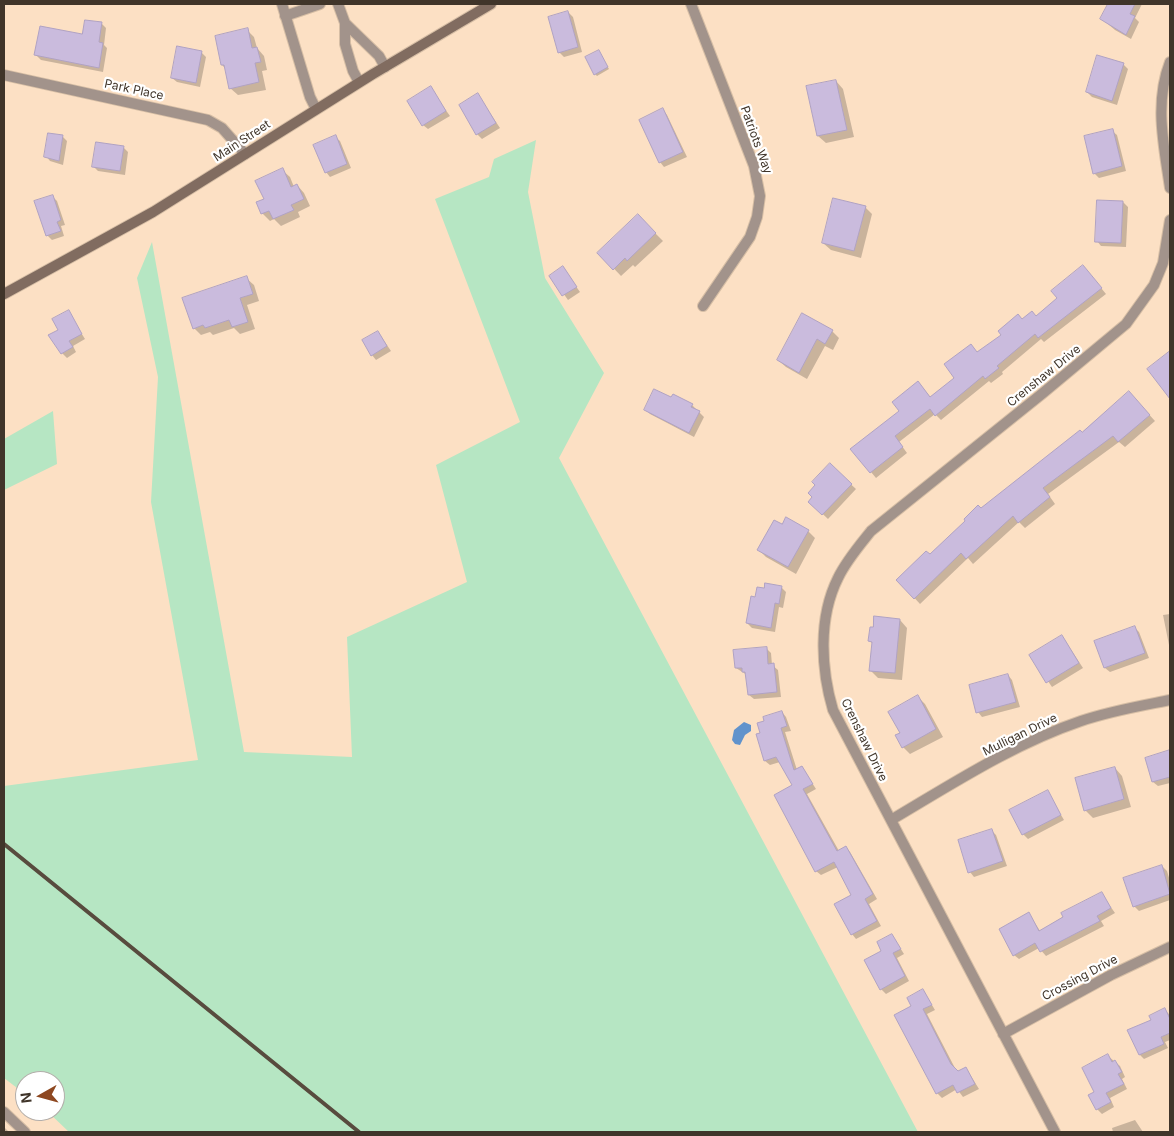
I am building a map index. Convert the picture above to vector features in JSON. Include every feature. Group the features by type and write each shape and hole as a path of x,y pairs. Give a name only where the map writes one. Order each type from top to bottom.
{"street":[{"path":"282,4 316,109"},
{"path":"285,16 320,4"},
{"path":"338,4 345,23 345,44 353,71 360,82"},
{"name":"Main Street","path":"4,294 153,212 316,109 491,4"},
{"name":"Patriots Way","path":"691,4 754,166 760,196 757,217 750,237 703,306"},
{"path":"345,23 379,56 385,67"},
{"path":"1170,62 1163,84 1161,129 1170,188"},
{"name":"Park Place","path":"4,75 208,120 222,128 245,154"},
{"name":"Crenshaw Drive","path":"1055,1132 846,739 833,710 826,685 823,659 825,630 828,607 837,580 851,555 871,531 1126,324 1154,285 1163,263 1170,220"},
{"name":"Mulligan Drive","path":"890,820 1006,753 1052,732 1106,713 1170,700"},
{"name":"Crossing Drive","path":"1003,1034 1120,970 1170,947"},
{"path":"4,1112 25,1132"}],"green space":[{"path":"536,140 528,192 545,278 604,373 559,458 918,1132 69,1132 57,1121 65,1121 65,1071 15,1071 15,1086 4,1078 4,786 198,760 151,502 158,377 137,278 152,242 244,752 352,757 347,637 467,582 436,465 520,422 435,199 489,177 494,159"},
{"path":"53,411 57,464 4,490 4,439"}],"water":[{"path":"744,722 751,725 751,731 745,735 740,745 735,744 732,740 734,730"}],"building":[{"path":"1108,4 1135,4 1130,14 1135,16 1126,35 1100,19"},
{"path":"568,11 578,47 558,53 548,17"},
{"path":"85,20 102,22 99,42 103,43 99,68 34,55 40,26 82,34"},
{"path":"248,28 252,48 257,47 261,62 255,63 259,82 229,89 224,65 221,65 215,36"},
{"path":"177,46 202,51 196,83 171,78"},
{"path":"599,50 608,67 594,75 585,57"},
{"path":"1097,55 1124,63 1112,101 1086,92"},
{"path":"836,80 847,130 817,136 806,86"},
{"path":"431,86 446,111 422,126 407,101"},
{"path":"478,93 496,123 476,135 459,105"},
{"path":"663,108 683,152 659,163 639,120"},
{"path":"1113,129 1122,166 1093,174 1084,136"},
{"path":"48,133 63,135 59,161 44,157"},
{"path":"336,135 347,164 325,173 313,145"},
{"path":"96,142 124,146 120,171 92,167"},
{"path":"283,168 291,187 297,184 304,199 291,205 294,210 273,219 269,211 261,214 256,202 264,199 255,181"},
{"path":"53,195 61,220 57,222 61,231 46,236 34,201"},
{"path":"833,198 866,206 854,251 822,243"},
{"path":"1097,200 1123,201 1121,243 1095,242"},
{"path":"638,214 656,233 627,261 625,258 613,270 597,253"},
{"path":"1083,265 1102,288 1038,338 1035,334 997,366 999,368 985,379 983,376 935,416 930,409 895,436 903,447 870,473 850,449 899,411 892,402 918,381 930,397 954,378 944,364 971,344 977,352 1001,335 998,331 1018,314 1022,319 1032,311 1036,316 1057,298 1051,291"},
{"path":"563,266 577,287 562,296 549,276"},
{"path":"247,276 253,294 240,298 248,322 232,327 229,320 205,328 203,325 193,329 182,298"},
{"path":"69,310 82,334 69,341 73,347 61,354 48,335 58,330 52,319"},
{"path":"802,313 833,330 825,344 817,339 799,373 777,360"},
{"path":"378,331 387,346 371,356 362,340"},
{"path":"1170,351 1170,399 1147,369"},
{"path":"654,389 671,397 673,394 693,404 691,407 700,411 689,433 644,410"},
{"path":"1129,391 1150,415 1118,442 1113,436 1043,488 1050,497 1018,523 1013,516 966,559 961,553 914,599 896,580 926,551 930,554 965,521 964,519 978,505 981,508 1080,430 1082,432"},
{"path":"830,463 852,484 822,515 808,502 812,497 808,493 815,485 812,482"},
{"path":"786,517 809,530 788,567 757,550 774,520 782,524"},
{"path":"765,583 782,586 779,604 775,603 771,628 746,623 751,596 755,597 757,587 764,588"},
{"path":"874,616 900,619 895,673 869,671 872,642 868,641 870,627 873,627"},
{"path":"1135,626 1145,653 1104,668 1094,641"},
{"path":"1062,635 1079,663 1046,683 1029,655"},
{"path":"767,647 768,664 774,663 777,692 748,695 745,672 742,672 742,668 735,668 733,650"},
{"path":"1008,674 1016,702 976,713 969,685"},
{"path":"918,695 936,729 902,748 895,735 900,733 888,712"},
{"path":"782,711 787,726 781,728 794,770 802,766 813,784 803,789 837,851 846,846 873,894 865,899 877,921 851,935 834,904 851,895 834,862 815,872 774,795 792,785 776,757 764,761 756,734 760,733 757,723 764,721 763,717"},
{"path":"1170,750 1170,777 1152,782 1145,758"},
{"path":"1115,767 1124,799 1084,811 1075,778"},
{"path":"1048,790 1061,815 1022,835 1009,810"},
{"path":"992,829 1003,861 968,873 958,840"},
{"path":"1162,865 1170,894 1133,907 1123,878"},
{"path":"1102,892 1111,908 1097,916 1100,921 1040,952 1035,943 1013,956 999,929 1029,912 1039,931 1063,917 1061,913"},
{"path":"892,934 901,949 893,953 905,976 880,990 864,960 881,951 877,942"},
{"path":"923,989 932,1005 923,1009 951,1064 958,1071 966,1067 975,1084 957,1093 953,1085 936,1094 894,1015 911,1006 907,998"},
{"path":"1165,1008 1170,1019 1170,1033 1161,1037 1164,1044 1139,1055 1127,1030 1151,1020 1149,1016"},
{"path":"1108,1054 1112,1062 1115,1060 1122,1072 1118,1074 1124,1084 1106,1093 1111,1102 1096,1110 1088,1095 1094,1092 1082,1068"}],"railway":[{"path":"4,844 359,1132"}]}
